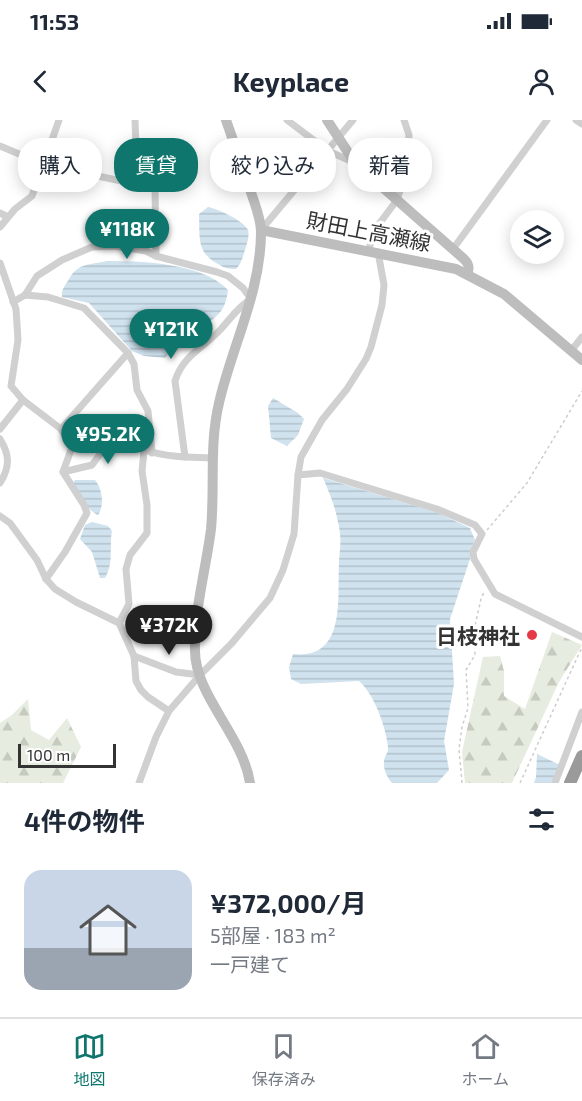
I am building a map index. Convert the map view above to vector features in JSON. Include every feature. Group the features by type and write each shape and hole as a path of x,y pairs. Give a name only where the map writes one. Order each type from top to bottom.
{"highway":[{"path":"570,783 582,756"}],"street":[{"path":"53,138 59,120"},
{"path":"135,120 136,138"},
{"path":"226,120 259,217 261,230 259,259 251,299 215,420 211,529 195,653 200,675 239,746 250,783"},
{"path":"287,120 311,138"},
{"name":"財田上高瀬線","path":"327,120 348,152"},
{"path":"336,142 353,120"},
{"path":"139,783 156,737 169,711 270,598 283,570 292,546 301,457 322,420 347,389 371,347 382,305 384,285 374,251 373,232 397,200 407,169 409,135 404,120"},
{"path":"453,249 547,120"},
{"path":"576,120 582,124"},
{"path":"0,146 18,154"},
{"path":"0,227 34,192"},
{"path":"155,192 156,256"},
{"path":"261,230 293,192"},
{"name":"財田上高瀬線","path":"388,192 468,264 470,270 467,274"},
{"path":"0,213 8,218"},
{"name":"財田上高瀬線","path":"261,230 374,251 467,274 504,294 582,360"},
{"path":"13,302 25,295 37,276 62,260 92,247 115,246 146,251 156,256 228,276 243,288 251,299"},
{"path":"0,262 16,309 18,340 11,386 23,400 61,429 72,447 63,472"},
{"path":"25,295 48,297 84,308 128,353 134,364 137,390 148,411 148,452 142,471 147,505 147,533 130,555 126,568 129,604 119,623"},
{"path":"185,457 175,381 179,370 188,357 220,330 239,307 251,299"},
{"path":"571,351 582,337"},
{"path":"61,429 128,353"},
{"path":"0,429 23,400"},
{"path":"63,472 92,465 112,438 148,452 213,458"},
{"path":"0,439 8,451 6,473 0,483"},
{"path":"46,579 65,552 87,513 63,472"},
{"path":"298,475 320,472 437,509 475,525 482,534 473,552 474,559 495,594 582,637"},
{"path":"0,516 10,523 37,560 46,579 55,589 119,623 134,656 136,681 141,690 169,711"},
{"path":"134,656 176,672 200,675"},
{"path":"555,783 582,712"}],"path":[{"path":"482,534 527,483 582,391"},
{"path":"462,783 459,749 468,708 465,670 475,656 474,630 481,599 488,585"},
{"path":"520,783 582,647"}],"green space":[{"path":"552,632 582,645 559,682 512,783 465,783 462,752 483,657 500,656 504,671 504,696 525,709"},
{"path":"28,699 31,730 49,740 67,718 81,747 63,783 0,783 0,723"}],"water":[{"path":"208,207 236,219 248,230 247,244 236,269 220,265 203,249 199,214"},
{"path":"107,261 154,263 188,269 217,281 228,290 226,300 219,314 181,338 165,358 144,356 132,351 89,303 62,297 64,288 76,270"},
{"path":"273,398 304,419 298,435 287,446 271,438 268,406"},
{"path":"323,478 436,512 470,528 475,540 450,619 454,684 444,741 449,770 437,783 392,783 390,781 384,767 388,749 382,721 370,694 359,681 301,684 291,679 289,667 293,654 310,653 323,647 331,637 336,624 340,533 334,505"},
{"path":"75,480 95,480 97,483 102,502 98,515 83,501 73,483"},
{"path":"92,522 108,526 112,531 110,561 105,578 100,578 92,552 80,539 85,525"},
{"path":"537,754 560,765 553,783 534,783"}],"place":[{"name":"日枝神社","path":"532,635"}]}
